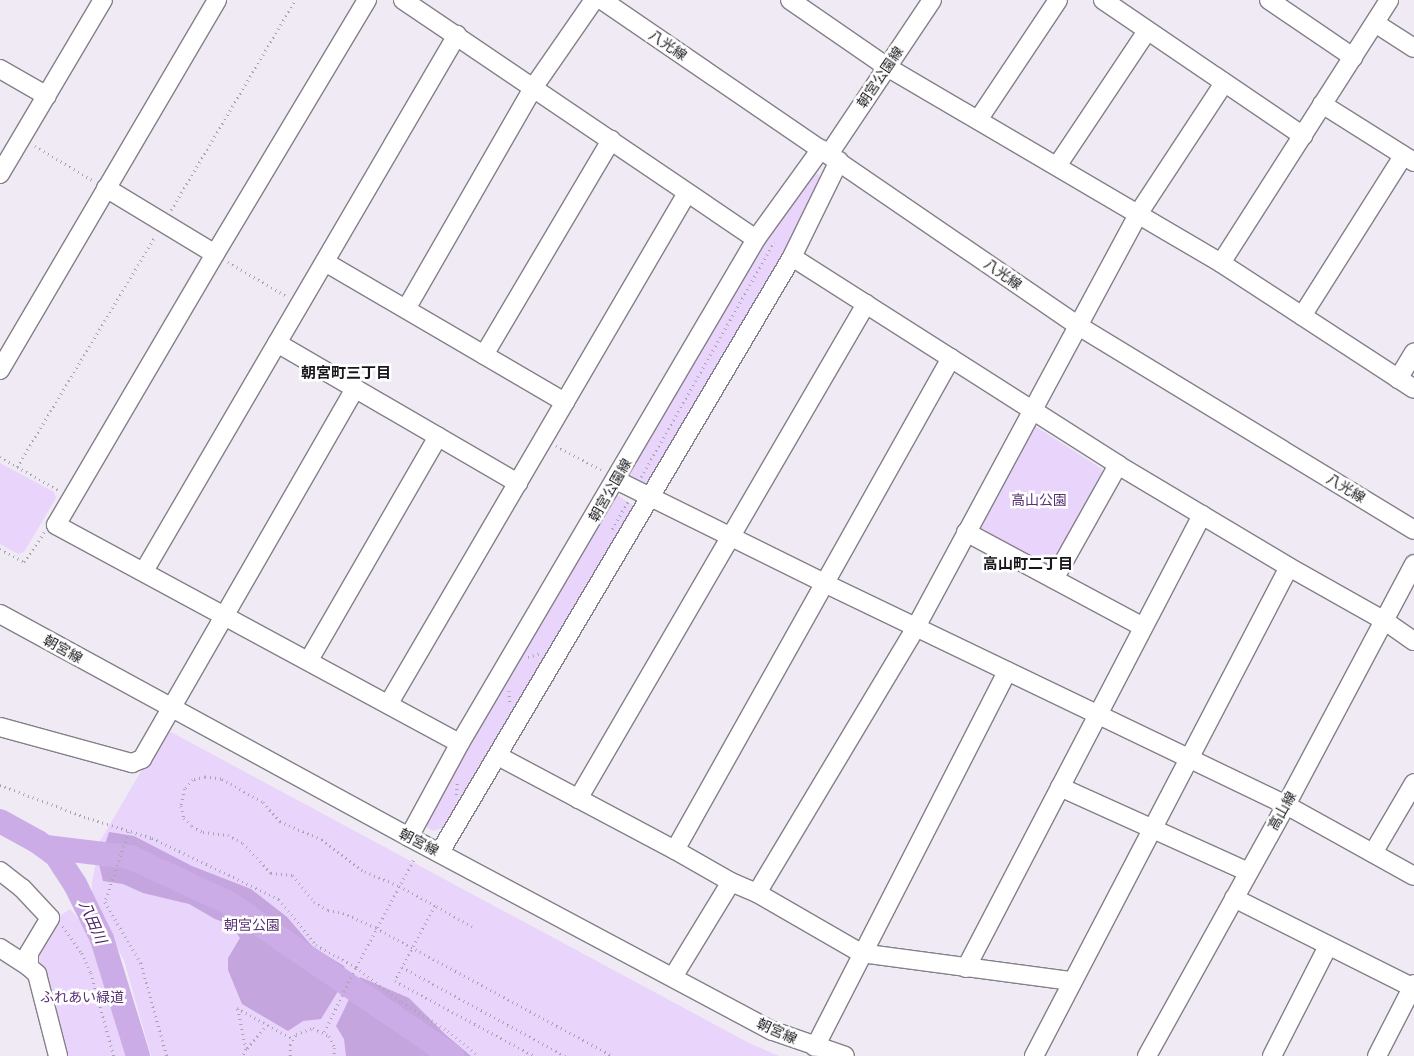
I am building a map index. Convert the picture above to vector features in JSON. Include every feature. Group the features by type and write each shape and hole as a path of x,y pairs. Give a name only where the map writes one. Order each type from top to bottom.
{"street":[{"path":"0,174 103,0"},
{"path":"0,370 217,0"},
{"path":"368,0 215,254 56,525 225,614 460,742"},
{"path":"403,0 756,239"},
{"path":"406,310 533,88 594,0"},
{"name":"八光線","path":"602,0 830,154 1077,325 1414,530"},
{"name":"朝宮公園線","path":"409,838 460,742 617,479 756,239 830,154 932,0"},
{"path":"978,120 1058,0"},
{"path":"1102,0 1302,136"},
{"path":"1221,263 1389,0"},
{"path":"796,2 887,67 1221,263 1414,389"},
{"path":"1275,2 1352,57"},
{"path":"1374,22 1414,48"},
{"path":"1057,166 1147,31"},
{"path":"144,571 457,36"},
{"path":"0,69 46,96"},
{"path":"757,893 916,627 1138,214 1224,83"},
{"path":"1302,316 1409,159 1322,104"},
{"path":"484,355 611,140"},
{"name":"朝宮公園線","path":"440,852 792,257 830,154"},
{"path":"106,188 215,254"},
{"path":"389,703 687,193"},
{"path":"792,257 1118,466 1289,567 1385,620 1414,641"},
{"path":"325,262 565,402"},
{"path":"578,799 866,304"},
{"path":"277,343 518,483"},
{"path":"1398,379 1414,352"},
{"path":"675,850 951,358"},
{"path":"0,727 132,763 142,758 355,388"},
{"path":"309,660 438,437"},
{"path":"1054,579 1118,466"},
{"path":"617,479 650,498 824,583 1286,805 1414,876"},
{"path":"966,968 1202,515"},
{"path":"966,532 1143,627"},
{"name":"高山線","path":"1147,1056 1286,805 1414,564"},
{"path":"1034,1056 1151,828 1190,759 1289,567"},
{"name":"朝宮線","path":"0,614 409,838 440,852 773,1031 845,1056"},
{"path":"815,1047 1007,671"},
{"path":"498,756 675,850 730,882 757,893 862,953 1072,981"},
{"path":"1373,852 1414,783"},
{"path":"1060,787 1248,872"},
{"path":"0,871 22,888 50,918 29,953 29,967"},
{"path":"673,977 730,882"},
{"path":"1234,898 1328,946 1413,985 1377,1056"},
{"path":"1272,1056 1328,946"},
{"path":"0,948 37,974 58,1056"}],"path":[{"path":"21,138 106,188"},
{"path":"215,254 300,304"},
{"path":"544,439 617,479"},
{"path":"0,457 62,492"},
{"path":"0,549 24,562 46,528"},
{"path":"472,926 398,886 362,870 322,840 280,822 262,802 221,779 205,777 193,780 185,790 181,806 184,818 192,826 203,832 228,835 243,843 271,873 293,875 314,902 328,910 343,913 376,928 613,1056"},
{"path":"0,785 169,845 279,899 316,945 356,967 402,1002 448,1031 479,1056"},
{"path":"129,831 105,902 141,963 166,1056"},
{"path":"324,1032 376,928 414,859"},
{"path":"435,906 395,981 534,1056"},
{"path":"61,924 82,953 90,973 114,1056"},
{"path":"402,967 565,1056"},
{"path":"246,1049 237,1008 293,1039"},
{"path":"244,1056 246,1049 266,1024"},
{"path":"290,1056 293,1039 307,1029 324,1032 333,1041 334,1056"}],"green space":[{"path":"816,173 822,177 786,254 645,492 623,476 751,257"},
{"name":"高山公園","path":"1035,426 1102,469 1103,475 1053,567 1047,568 978,531 1029,427"},
{"path":"0,463 54,492 56,498 24,552 18,554 0,544"},
{"path":"616,494 635,507 444,827 434,831 428,828 424,819"},
{"name":"朝宮公園","path":"169,731 749,1043 779,1056 151,1056 124,960 92,901 92,883 99,843 164,732"},
{"path":"109,832 134,836 192,866 251,889 287,917 313,947 344,966 346,971 337,993 321,1019 303,1021 288,1031 242,1004 228,970 228,958 240,938 231,925 215,919 189,904 143,893 123,884 103,881 99,864"},
{"name":"ふれあい緑道","path":"70,909 85,927 100,955 111,985 129,1056 66,1056 37,951 57,918"},
{"path":"360,977 409,998 446,1035 471,1056 346,1056 344,1039 336,1026"}],"waterway":[{"name":"八田川","path":"0,821 38,842 56,855 75,884 102,939 138,1056"},
{"path":"46,847 130,857 227,902 452,1056"}],"district":[{"name":"朝宮町三丁目","path":"346,373"},
{"name":"高山町二丁目","path":"1028,564"}]}
